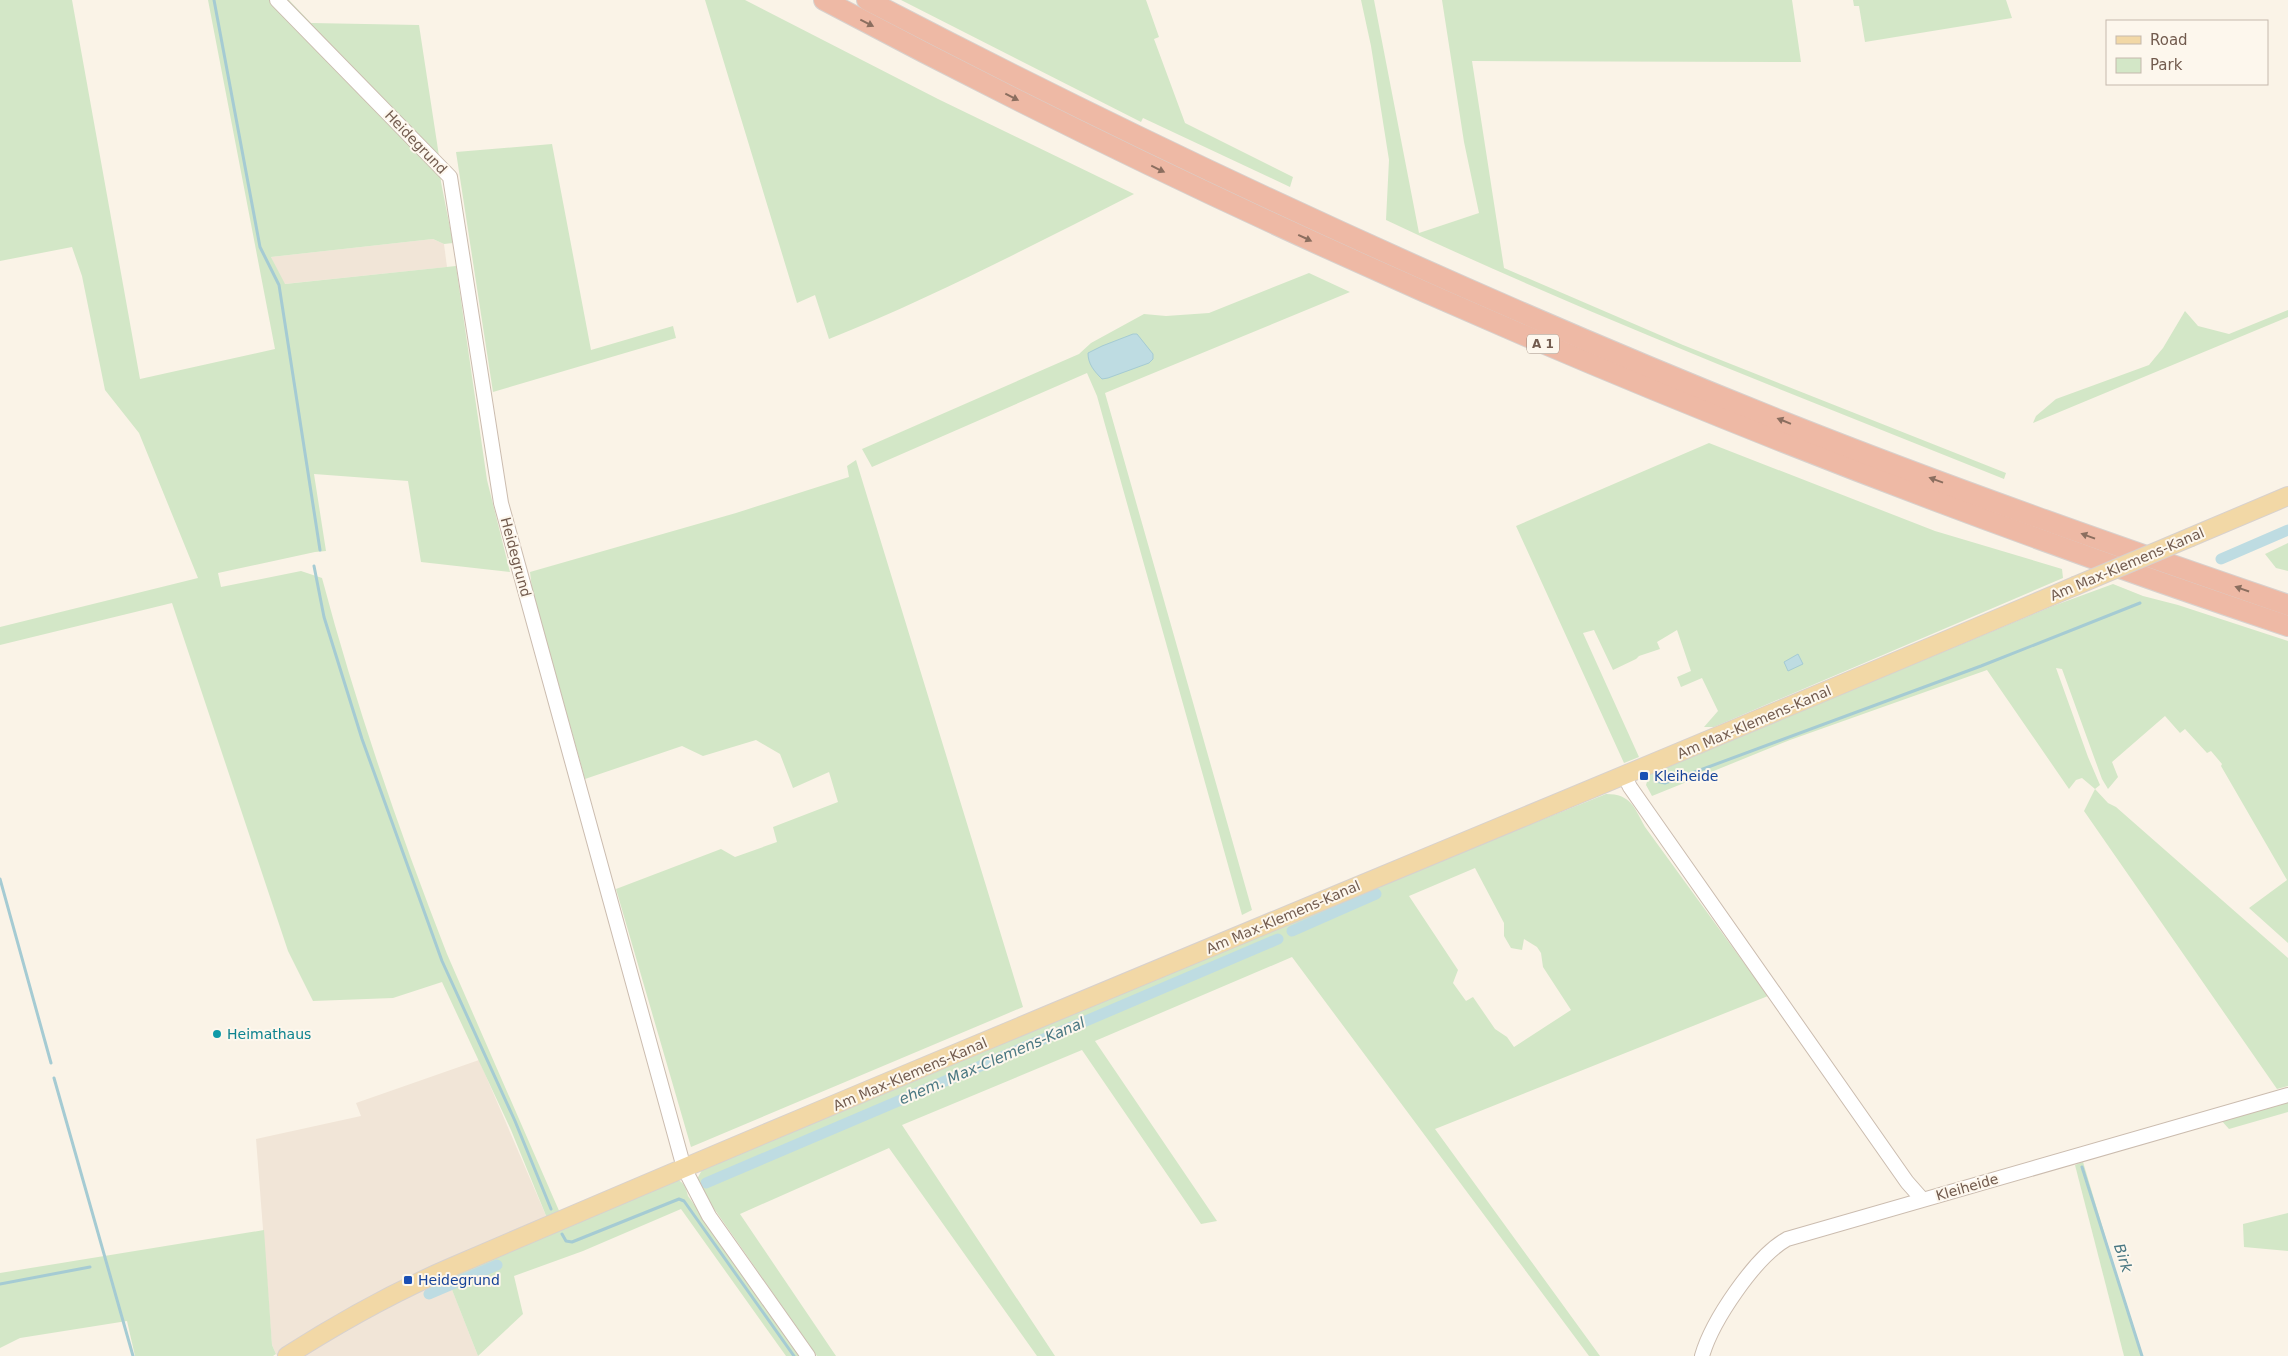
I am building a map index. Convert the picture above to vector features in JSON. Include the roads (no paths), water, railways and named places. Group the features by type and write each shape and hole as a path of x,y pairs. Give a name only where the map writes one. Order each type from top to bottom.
{"highway":[{"name":"A 1","path":"824,0 959,70 1194,186 1400,281 1592,364 1704,411 1967,513 2288,626"},
{"name":"A 1","path":"867,0 1192,163 1398,258 1579,337 1780,420 1929,477 2110,544 2288,605"}],"main road":[{"name":"Am Max-Klemens-Kanal","path":"287,1356 398,1290 1298,911 1625,777 2288,496"}],"street":[{"name":"Heidegrund","path":"277,0 450,177 501,503 684,1168 709,1216 808,1356"},
{"path":"1625,777 1630,787 1907,1182 1922,1199"},
{"name":"Kleiheide","path":"1702,1356 1707,1339 1715,1324 1758,1264 1772,1249 1796,1236 2288,1095"}],"water":[{"path":"1137,334 1153,354 1153,359 1149,363 1102,379 1092,367 1088,353"},
{"path":"1798,654 1803,664 1788,671 1784,662"}],"waterway":[{"path":"214,0 260,247 279,285 320,550"},
{"name":"ehem. Max-Clemens-Kanal","path":"2221,559 2288,530"},
{"path":"314,566 324,617 362,739 442,961 515,1121 551,1209"},
{"path":"1655,781 1665,783 1981,666 2140,603"},
{"path":"0,879 51,1063"},
{"name":"ehem. Max-Clemens-Kanal","path":"1292,931 1376,894"},
{"name":"ehem. Max-Clemens-Kanal","path":"706,1183 1278,939"},
{"path":"54,1078 133,1356"},
{"name":"Birk","path":"2082,1167 2142,1356"},
{"path":"562,1234 566,1241 572,1242 679,1199 684,1201 794,1356"},
{"name":"ehem. Max-Clemens-Kanal","path":"429,1294 497,1265"},
{"path":"0,1284 90,1267"}],"place":[{"name":"Kleiheide","path":"1644,776"},
{"name":"Heimathaus","path":"217,1034"},
{"name":"Heidegrund","path":"408,1280"}]}
